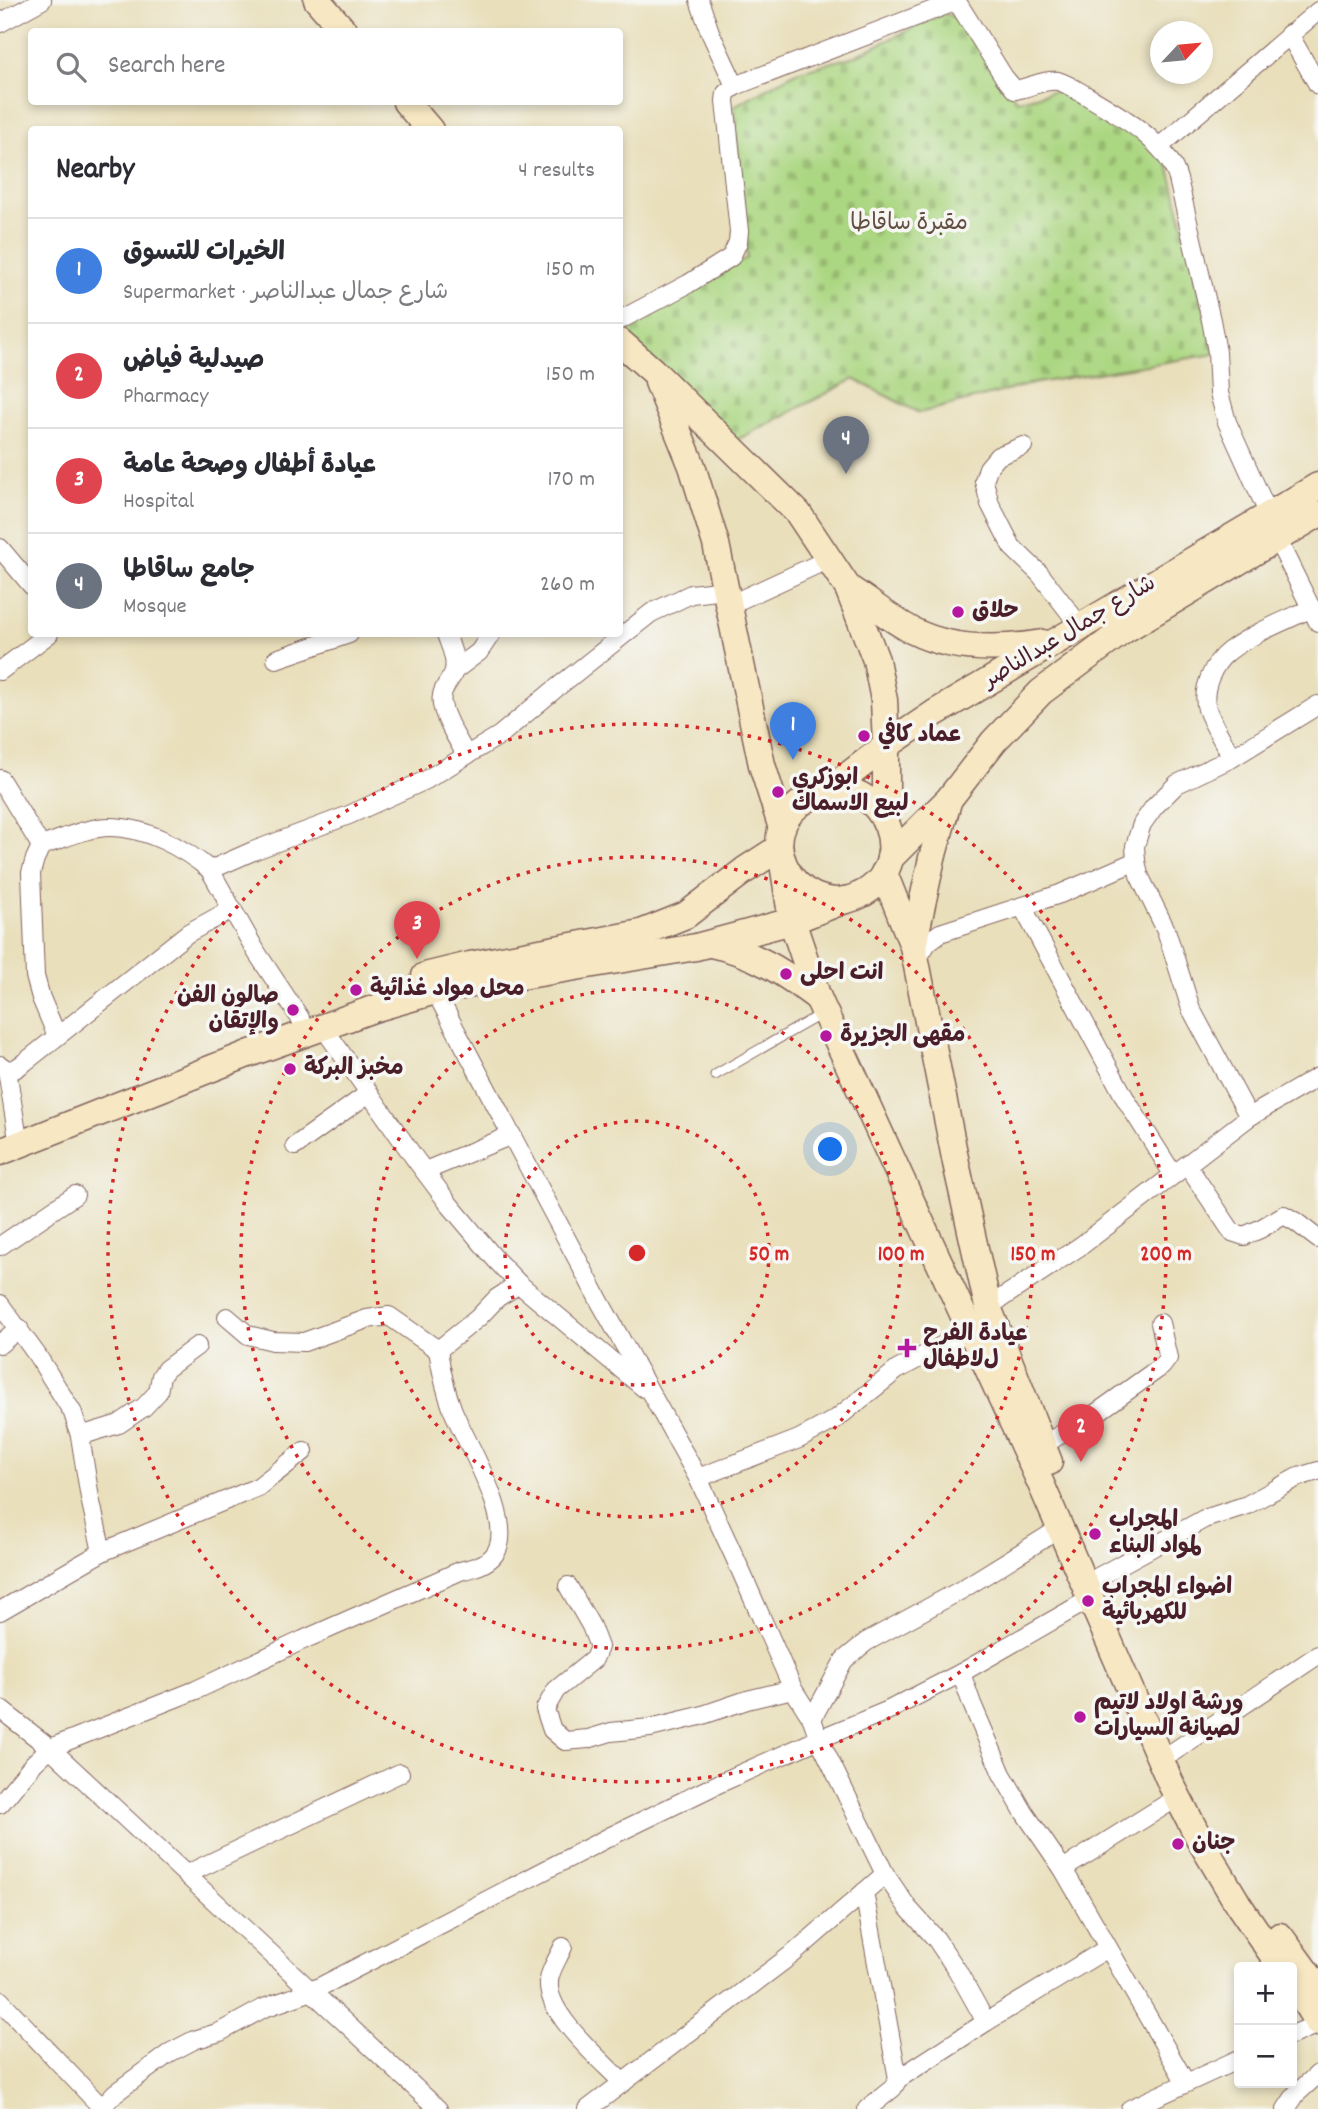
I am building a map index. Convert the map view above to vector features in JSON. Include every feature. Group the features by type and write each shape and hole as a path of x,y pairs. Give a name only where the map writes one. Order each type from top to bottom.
{"main road":[{"path":"317,0 342,28"},
{"path":"409,105 427,126"},
{"path":"623,345 798,513 848,588 876,660 884,700 886,822 891,842 887,866 914,954 988,1307 1094,1588 1178,1797 1238,1904 1278,1962"},
{"path":"653,371 692,466 716,544 762,765 790,877 814,897 845,900"},
{"name":"شارع جمال عبدالناصر","path":"887,866 949,799 994,741 1041,692 1124,630 1273,527 1318,486"},
{"name":"شارع جمال عبدالناصر","path":"828,790 935,713 1080,626 1273,527 1318,514"},
{"path":"848,588 915,632 973,648 1015,648 1055,641"},
{"path":"886,822 876,807 862,797 846,790 828,790 812,795 796,806 781,845 792,920 821,1005 971,1330 1059,1529 1094,1588 1219,1843 1251,1894 1318,1988"},
{"path":"914,954 932,858 949,799"},
{"path":"6,1141 428,976 470,965 641,933 687,915 781,845"},
{"path":"311,1022 373,1009 435,991 709,944 792,920 867,891 887,866"},
{"path":"709,944 759,958 821,1005"},
{"path":"1297,1990 1318,2023"}],"street":[{"path":"0,23 42,0"},
{"path":"699,0 710,32 735,86"},
{"path":"623,318 688,284 731,257 735,251 739,230 725,102 726,93 735,86 956,0 1015,90 1054,80 1065,83 1118,114 1159,147 1170,161 1178,179 1211,320 1217,352 1219,393 1227,422 1315,615 1228,651 1213,671 1208,682 1206,706 1232,758"},
{"path":"1159,147 1318,11"},
{"path":"1289,34 1318,85"},
{"path":"1023,446 998,456 988,468 985,481 990,504 1012,547 1040,574 1080,626"},
{"path":"0,548 28,581"},
{"path":"623,635 651,613 691,594 727,598 830,559"},
{"path":"0,671 45,637"},
{"path":"276,659 340,637"},
{"path":"447,637 455,670"},
{"path":"466,755 445,715 442,695 455,670 479,652 489,637"},
{"path":"210,870 349,815 426,780 500,735 621,637"},
{"path":"1249,1117 1191,1009 1163,922 1139,874 1135,846 1154,807 1177,784 1232,758 1318,705"},
{"path":"0,779 41,846"},
{"path":"57,1036 35,976 31,873 41,846 84,831 108,827 126,828 145,833 199,860 210,870 257,953 369,1093 457,1213 519,1284 652,1395"},
{"path":"914,954 940,933 1060,894 1136,861"},
{"path":"1022,906 1126,1100 1233,1232 1244,1236 1284,1215 1318,1239"},
{"path":"6,1141 4,1068 15,1069 188,933 232,909"},
{"path":"435,991 698,1478 793,1689 812,1719 886,1874 908,1908 936,1939 957,1970 986,2022"},
{"path":"988,1307 1082,1245 1249,1117 1318,1077"},
{"path":"295,1146 369,1093"},
{"path":"425,1171 512,1135"},
{"path":"0,1245 75,1195"},
{"path":"438,1350 478,1318 497,1298 519,1284"},
{"path":"0,1304 19,1328 73,1413 80,1436 102,1552"},
{"path":"0,1804 50,1748 196,1690 460,1571 479,1566 495,1555 500,1540 499,1518 491,1490 453,1409 442,1377 438,1350 389,1316 367,1319 304,1342 273,1341 248,1335 227,1317"},
{"path":"1042,1445 1104,1408 1162,1366 1168,1358 1160,1323"},
{"path":"0,1344 19,1328"},
{"path":"698,1478 799,1439 836,1419 897,1370 971,1330"},
{"path":"80,1436 119,1424 144,1407 158,1392 161,1376 166,1369 197,1346"},
{"path":"0,1611 102,1552 258,1488 303,1451"},
{"path":"0,2000 102,2108 116,2093 171,2052 194,2040 220,2032 264,2008 312,1991 613,1835 720,1783 889,1710 961,1673 1204,1519 1247,1505 1298,1477 1318,1471"},
{"path":"812,1719 844,1660 852,1652 961,1590 1059,1529"},
{"path":"568,1586 591,1626 599,1647 594,1659 556,1690 545,1709 552,1730 565,1741 650,1728 793,1689"},
{"path":"1173,1752 1318,1655"},
{"path":"961,1673 1002,1774 1024,1812 1063,1868 1186,2083"},
{"path":"0,1709 50,1748 438,2109"},
{"path":"187,1874 400,1773"},
{"path":"1063,1868 1178,1797"},
{"path":"595,2107 794,1953 886,1874"},
{"path":"864,1892 898,2079"},
{"path":"563,1947 548,1981 551,2000 564,2021 623,2083"},
{"path":"867,2109 893,2088 898,2079 1108,1948"},
{"path":"1297,2033 1318,2023"},
{"path":"1130,2109 1234,2061"},
{"path":"1286,2109 1296,2094 1318,2074"}],"lane":[{"path":"715,1075 821,1005"}],"green space":[{"name":"مقبرة ساقاطا","path":"944,13 967,23 1017,101 1065,88 1121,120 1168,164 1215,354 1036,383 919,413 854,379 733,442 623,334 623,321 747,258 734,106 796,72 855,56"}],"place":[{"name":"جامع ساقاطا","path":"846,474"},
{"name":"حلاق","path":"958,612"},
{"name":"عماد كافي","path":"864,736"},
{"name":"الخيرات للتسوق","path":"793,760"},
{"name":"ابوزكري لبيع اﻻسماك","path":"778,792"},
{"name":"عيادة أطفال وصحة عامة","path":"417,959"},
{"name":"انت احلى","path":"786,974"},
{"name":"محل مواد غذائية","path":"356,990"},
{"name":"صالون الفن والإتقان","path":"293,1010"},
{"name":"مقهى الجزيرة","path":"826,1036"},
{"name":"مخبز البركة","path":"290,1069"},
{"name":"عيادة الفرح لﻻطفال","path":"907,1348"},
{"name":"صيدلية فياض","path":"1081,1462"},
{"name":"المجراب لمواد البناء","path":"1095,1534"},
{"name":"اضواء المجراب للكهربائية","path":"1088,1601"},
{"name":"ورشة اوﻻد ﻻتيم لصيانة السيارات","path":"1080,1717"},
{"name":"جنان","path":"1178,1844"}]}
